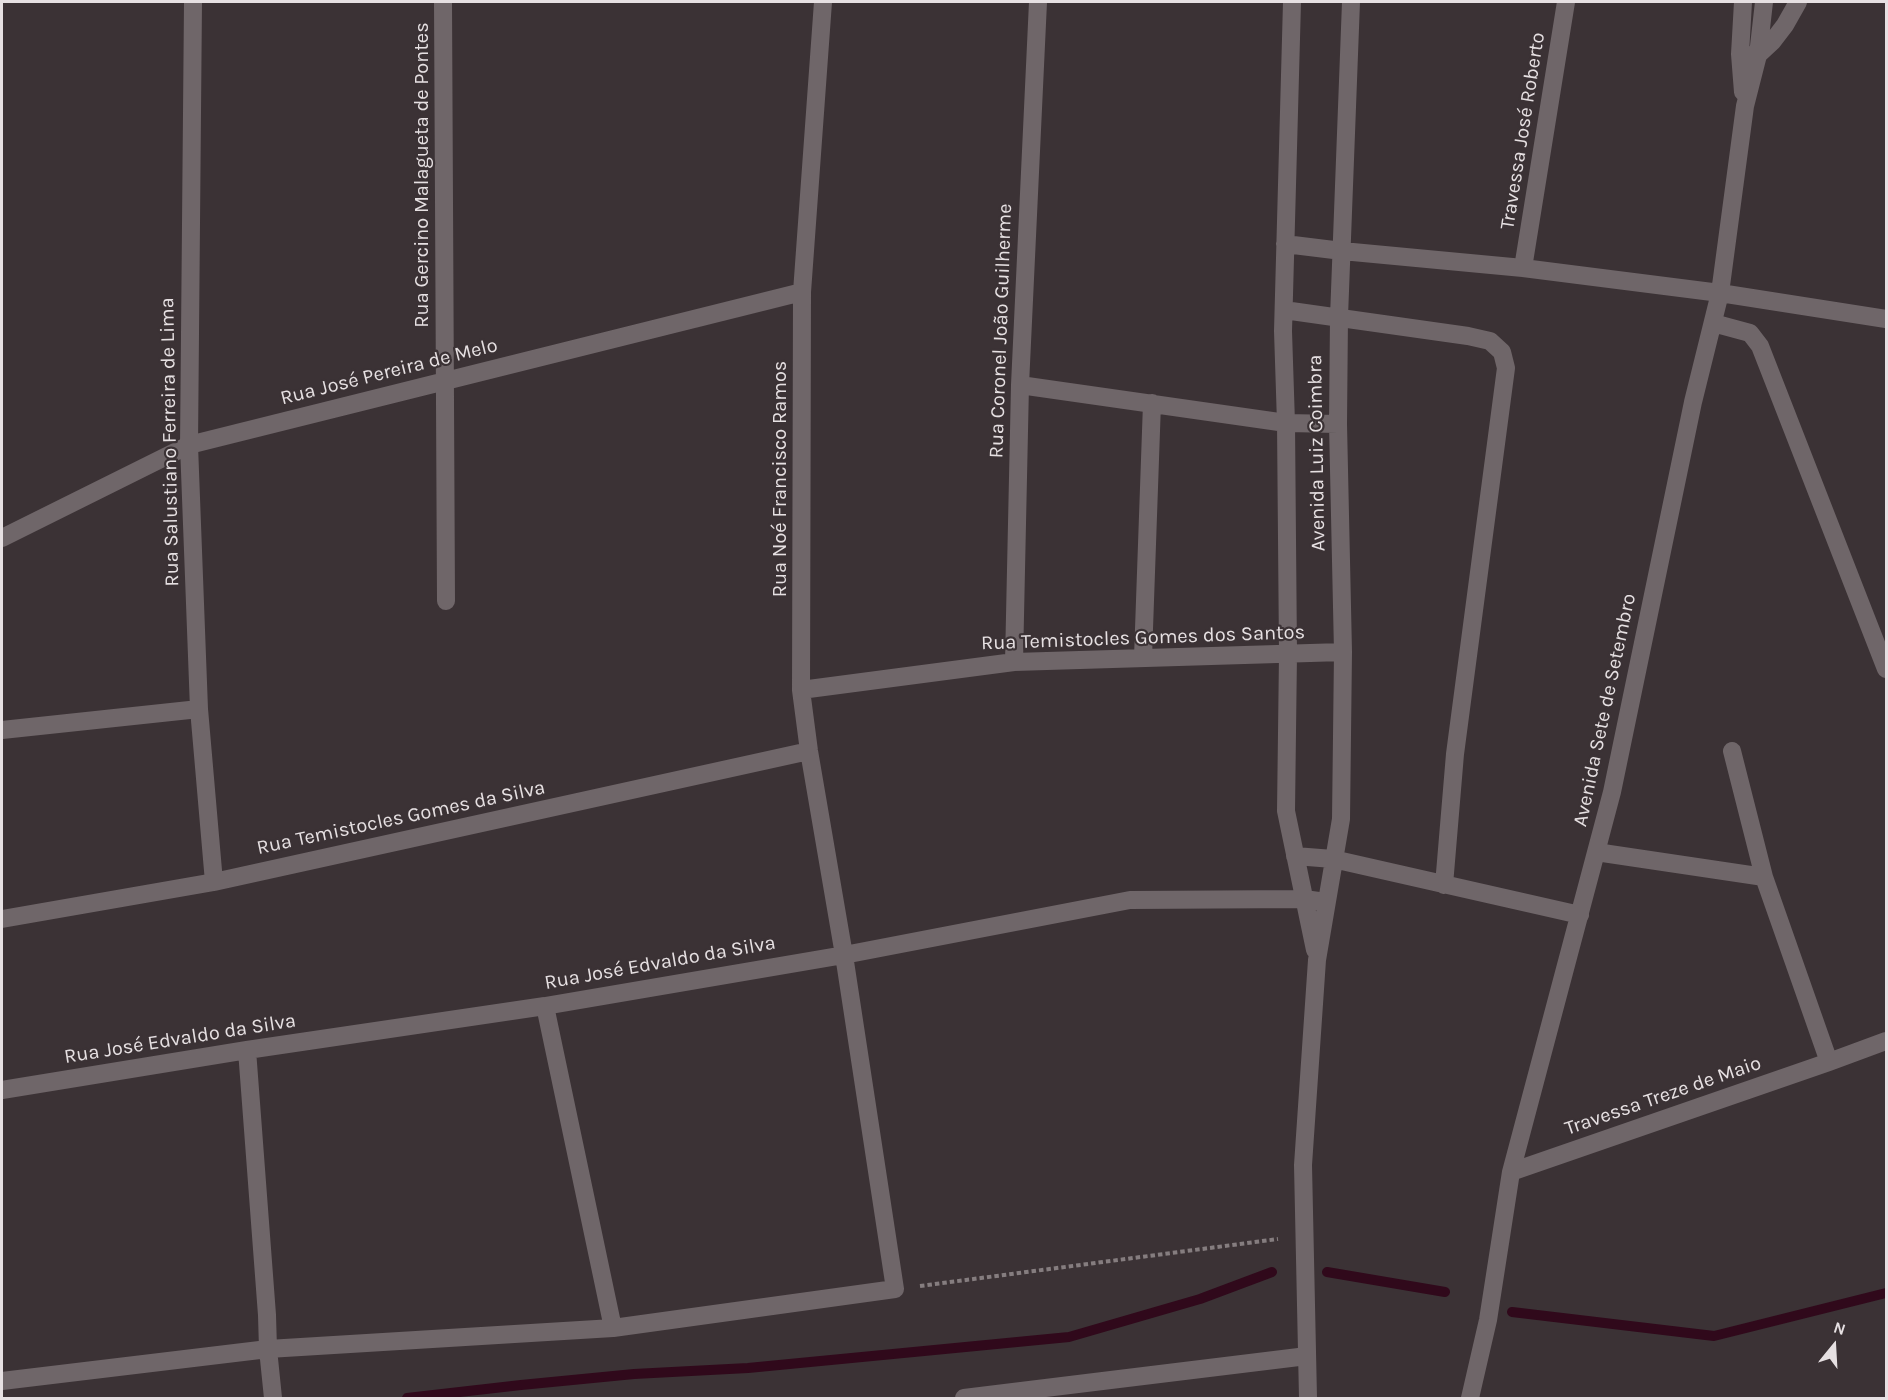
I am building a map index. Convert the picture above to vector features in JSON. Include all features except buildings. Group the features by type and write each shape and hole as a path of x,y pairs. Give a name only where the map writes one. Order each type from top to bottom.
{"street":[{"name":"Rua Salustiano Ferreira de Lima","path":"193,2 189,445 199,709 214,882"},
{"name":"Rua Gercino Malagueta de Pontes","path":"443,2 446,601"},
{"name":"Rua Noé Francisco Ramos","path":"823,2 802,292 801,690 808,751 844,955 895,1289"},
{"name":"Rua Coronel João Guilherme","path":"1014,662 1020,385 1038,2"},
{"name":"Avenida Luiz Coimbra","path":"1292,2 1284,310 1288,654 1286,812 1317,960"},
{"name":"Avenida Luiz Coimbra","path":"1317,960 1341,819 1343,652 1338,424 1339,317 1351,2"},
{"name":"Travessa José Roberto","path":"1523,268 1566,2"},
{"path":"1743,2 1749,54"},
{"path":"1749,54 1764,2"},
{"path":"1749,54 1772,42 1785,26 1798,2"},
{"name":"Avenida Sete de Setembro","path":"1470,1398 1488,1320 1511,1172 1612,792 1693,402 1720,294 1745,106 1749,54"},
{"path":"1286,244 1523,268 1887,319"},
{"name":"Rua José Pereira de Melo","path":"2,538 189,445 802,292"},
{"path":"1284,310 1468,336 1490,341 1502,352 1506,368 1455,754 1444,885"},
{"path":"1713,323 1750,333 1760,346 1887,669"},
{"path":"1020,385 1286,423 1338,424"},
{"path":"1143,657 1152,403"},
{"name":"Rua Temistocles Gomes dos Santos","path":"801,690 1014,662 1343,652"},
{"path":"2,730 199,709"},
{"name":"Rua Temistocles Gomes da Silva","path":"2,919 214,882 808,751"},
{"path":"1732,751 1764,877 1829,1062"},
{"path":"1596,852 1764,877"},
{"path":"1295,856 1333,859 1580,915"},
{"name":"Rua José Edvaldo da Silva","path":"2,1090 247,1050 545,1006 844,955 1130,900 1304,899 1326,902"},
{"path":"1308,1398 1303,1165 1317,960"},
{"path":"545,1006 613,1328"},
{"name":"Travessa Treze de Maio","path":"1511,1172 1887,1041"},
{"path":"247,1050 273,1391"},
{"path":"2,1381 268,1349 613,1328 895,1289"},
{"path":"964,1398 1307,1356"}],"path":[{"path":"895,1289 1304,1236"}],"waterway":[{"path":"407,1398 634,1374 748,1368 1069,1337 1200,1299 1272,1272"},
{"path":"1327,1272 1445,1292"},
{"path":"1512,1312 1714,1336 1886,1293"}]}
